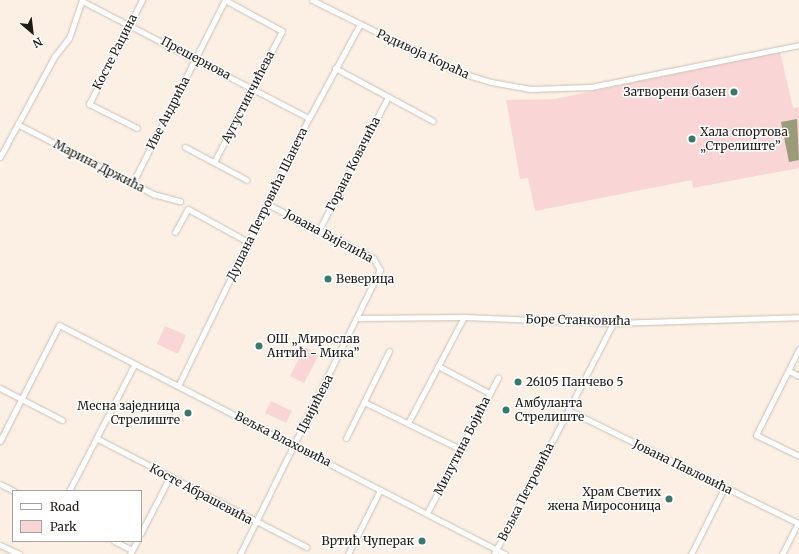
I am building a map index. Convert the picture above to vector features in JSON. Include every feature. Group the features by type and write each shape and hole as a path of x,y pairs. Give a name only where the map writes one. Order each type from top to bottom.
{"street":[{"name":"Косте Рацина","path":"137,128 89,104 142,0"},
{"name":"Аугустинчићева","path":"214,162 282,31 225,0"},
{"name":"Иве Андрића","path":"132,182 225,0"},
{"name":"Радивоја Кораћа","path":"312,0 458,72 491,82 530,89 598,86 799,45"},
{"name":"Прешернова","path":"82,1 196,58 309,118"},
{"path":"0,157 19,125 54,57 70,38 82,1"},
{"name":"Душана Петровића Шанета","path":"178,386 309,118 360,24"},
{"path":"335,68 433,121"},
{"name":"Горана Ковачића","path":"319,230 388,97"},
{"name":"Марина Држића","path":"19,125 153,194 180,201"},
{"path":"185,148 247,180"},
{"name":"Јована Бијелића","path":"266,204 373,258 380,266 380,276 358,318"},
{"path":"175,232 188,208 248,242"},
{"path":"408,423 464,317"},
{"name":"Боре Станковића","path":"358,318 464,317 613,322 799,317"},
{"name":"Цвијићева","path":"240,554 358,318"},
{"name":"Вељка Петровића","path":"496,552 613,322"},
{"name":"Вељка Влаховића","path":"21,399 59,325 134,365 427,513 496,552 506,554"},
{"path":"799,349 756,435 799,456"},
{"path":"346,438 389,351"},
{"path":"70,490 134,365"},
{"path":"438,366 489,393"},
{"path":"789,371 799,376"},
{"name":"Милутина Бојића","path":"427,513 498,378"},
{"path":"0,388 62,420"},
{"path":"0,441 21,399"},
{"path":"364,402 460,449"},
{"name":"Јована Павловића","path":"568,410 724,488 798,522"},
{"name":"Косте Абрашевића","path":"96,438 169,478 306,547"},
{"path":"142,531 169,478"},
{"path":"0,484 12,490"},
{"path":"691,554 724,488"},
{"path":"348,554 380,490"},
{"path":"782,554 798,522"},
{"path":"116,542 131,552 136,542"},
{"path":"0,545 19,554"}],"green space":[{"path":"780,52 793,108 799,107 799,168 693,188 692,180 535,211 528,178 520,179 506,100 555,99"},
{"path":"165,326 186,335 178,354 157,344"},
{"path":"305,347 319,355 304,383 290,376"},
{"path":"271,401 292,411 286,423 265,413"}],"shaded area":[{"path":"797,119 799,160 789,162 781,122"}],"place":[{"name":"Затворени базен","path":"734,92"},
{"name":"Хала спортова „Стрелиште”","path":"692,139"},
{"name":"Веверица","path":"328,279"},
{"name":"ОШ „Мирослав Антић - Мика”","path":"259,346"},
{"name":"26105 Панчево 5","path":"518,382"},
{"name":"Амбуланта Стрелиште","path":"506,410"},
{"name":"Месна заједница Стрелиште","path":"188,413"},
{"name":"Храм Светих жена Миросоница","path":"669,499"},
{"name":"Вртић Чуперак","path":"422,541"}]}
